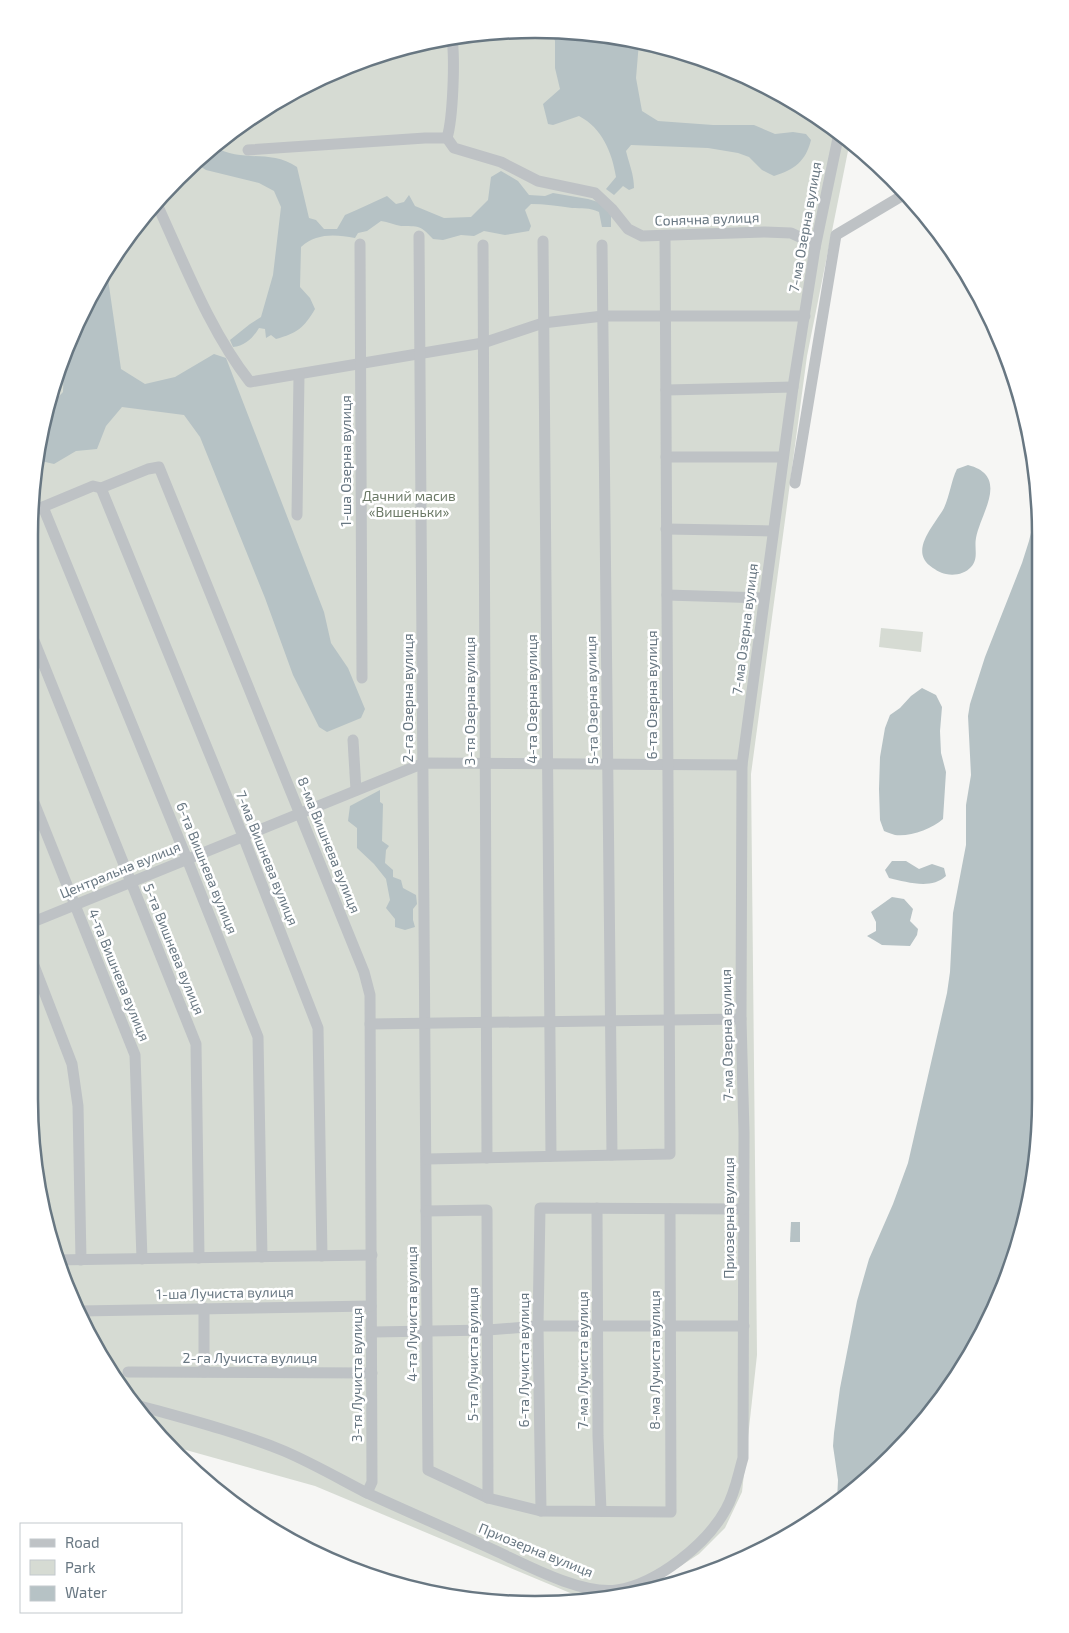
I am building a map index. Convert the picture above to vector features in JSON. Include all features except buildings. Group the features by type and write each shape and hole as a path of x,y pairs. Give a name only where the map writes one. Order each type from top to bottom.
{"street":[{"path":"248,150 447,138 451,105 452,45"},
{"name":"Сонячна вулиця","path":"447,138 454,148 501,162 538,182 595,193 612,209 628,229 642,236 765,232 791,233 806,240 815,248"},
{"name":"7-ма Озерна вулиця","path":"744,1133 741,1019 742,765 793,387 815,248 837,140"},
{"path":"795,483 836,235 899,197"},
{"path":"159,209 218,335 229,354 250,382 483,343 543,323 603,316 805,316"},
{"name":"2-га Озерна вулиця","path":"419,236 427,1159"},
{"name":"6-та Озерна вулиця","path":"612,1155 670,1154 665,236"},
{"name":"4-та Озерна вулиця","path":"543,240 551,1156"},
{"name":"1-ша Озерна вулиця","path":"360,244 362,678"},
{"name":"3-тя Озерна вулиця","path":"483,245 487,1158"},
{"name":"5-та Озерна вулиця","path":"602,245 612,1155"},
{"path":"297,515 299,375"},
{"path":"666,390 793,387"},
{"path":"666,457 783,457"},
{"name":"8-ма Вишнева вулиця","path":"101,488 148,469 159,467 364,972 370,995 372,1255"},
{"path":"39,509 93,486 101,488"},
{"name":"7-ма Вишнева вулиця","path":"101,488 243,836 318,1028 322,1256"},
{"name":"6-та Вишнева вулиця","path":"39,511 187,859 258,1037 262,1257"},
{"path":"666,529 773,531"},
{"path":"667,595 764,598"},
{"name":"5-та Вишнева вулиця","path":"38,650 196,1044 199,1258"},
{"path":"353,740 356,790"},
{"name":"Центральна вулиця","path":"38,920 424,763 742,765"},
{"name":"4-та Вишнева вулиця","path":"38,812 135,1055 142,1259"},
{"path":"38,976 72,1064 78,1106 81,1260"},
{"path":"370,1024 741,1019"},
{"name":"Приозерна вулиця","path":"630,1586 664,1570 689,1553 711,1531 727,1508 743,1458 744,1133"},
{"path":"427,1159 612,1155"},
{"name":"4-та Лучиста вулиця","path":"427,1159 426,1330 428,1470 488,1498"},
{"name":"6-та Лучиста вулиця","path":"541,1511 538,1326 540,1208 597,1208"},
{"path":"597,1208 743,1209"},
{"name":"7-ма Лучиста вулиця","path":"597,1208 600,1511"},
{"name":"8-ма Лучиста вулиця","path":"600,1511 671,1512 670,1209"},
{"name":"5-та Лучиста вулиця","path":"426,1211 487,1210 488,1498"},
{"path":"65,1260 372,1255"},
{"name":"3-тя Лучиста вулиця","path":"367,1492 372,1482 372,1255"},
{"name":"1-ша Лучиста вулиця","path":"86,1311 371,1306"},
{"path":"204,1308 204,1372"},
{"path":"373,1332 488,1330 538,1326 744,1326"},
{"name":"2-га Лучиста вулиця","path":"128,1372 372,1373"},
{"name":"Приозерна вулиця","path":"145,1407 215,1427 284,1452 367,1492 564,1580 594,1590 605,1590"},
{"path":"488,1498 541,1511 600,1511"}],"green space":[{"name":"Дачний масив «Вишеньки»","path":"534,38 567,39 631,47 663,54 725,75 754,89 811,121 848,149 807,356 751,774 757,1355 742,1492 725,1528 699,1554 659,1580 631,1586 572,1594 315,1486 182,1449 140,1401 104,1347 75,1289 54,1227 42,1163 38,1098 38,534 42,470 54,406 75,344 89,315 121,258 140,232 183,183 207,161 258,121 286,104 344,75 375,64 406,54 470,42"},
{"path":"881,628 923,632 921,652 879,647"}],"water":[{"path":"554,39 567,39 638,49 636,78 642,111 658,121 713,125 754,125 775,134 793,132 806,134 811,140 806,154 793,168 774,176 762,170 749,157 738,153 708,148 631,145 626,151 634,188 629,190 623,186 614,195 606,189 616,177 612,159 605,142 594,127 579,116 553,125 548,124 543,104 560,89 555,68"},
{"path":"221,149 245,156 276,158 287,161 297,167 309,218 316,220 324,229 337,229 345,215 387,196 396,204 404,202 409,195 415,206 444,218 471,217 488,200 491,177 501,171 518,181 529,195 545,196 553,193 605,204 611,215 611,227 602,227 599,212 592,209 531,204 525,210 531,226 529,231 505,235 484,231 474,236 461,235 443,240 433,239 418,227 401,226 381,221 367,231 358,233 355,238 333,235 319,237 301,247 300,287 310,298 315,309 307,321 295,332 276,339 271,335 266,338 265,329 259,328 248,341 233,347 230,340 261,317 273,275 281,207 274,191 259,183 206,170 201,167"},
{"path":"108,279 121,369 145,384 175,377 214,354 226,358 324,612 331,643 348,668 365,709 361,718 327,732 319,727 293,675 265,598 200,437 184,415 122,407 106,426 97,449 76,451 54,464 43,462 54,406 56,399 63,392 63,377 75,344"},
{"path":"968,465 981,470 988,477 990,496 976,538 976,557 973,564 963,573 956,575 946,574 933,568 924,559 923,544 944,508 957,469"},
{"path":"1032,530 1032,1098 1027,1163 1022,1195 1015,1227 994,1289 965,1347 948,1375 929,1401 886,1450 837,1493 838,1480 833,1446 834,1433 840,1388 857,1301 869,1259 893,1204 908,1163 947,993 953,913 966,845 966,805 971,775 968,716 970,704 985,657"},
{"path":"922,688 936,695 942,707 941,753 946,772 943,819 921,832 895,835 884,831 880,820 880,757 885,728 890,715"},
{"path":"380,790 380,802 383,804 382,841 389,846 386,850 385,863 393,870 393,877 401,880 403,888 416,895 417,904 413,909 415,927 405,930 395,927 395,919 386,908 390,900 386,879 357,848 357,828 348,821 350,806"},
{"path":"892,861 906,861 919,869 932,864 944,868 946,876 933,883 926,884 889,878 885,870"},
{"path":"892,897 904,899 913,909 910,921 918,929 917,935 910,946 882,945 867,936 876,931 876,922 871,912"},
{"path":"791,1222 800,1222 800,1242 790,1242"}]}
